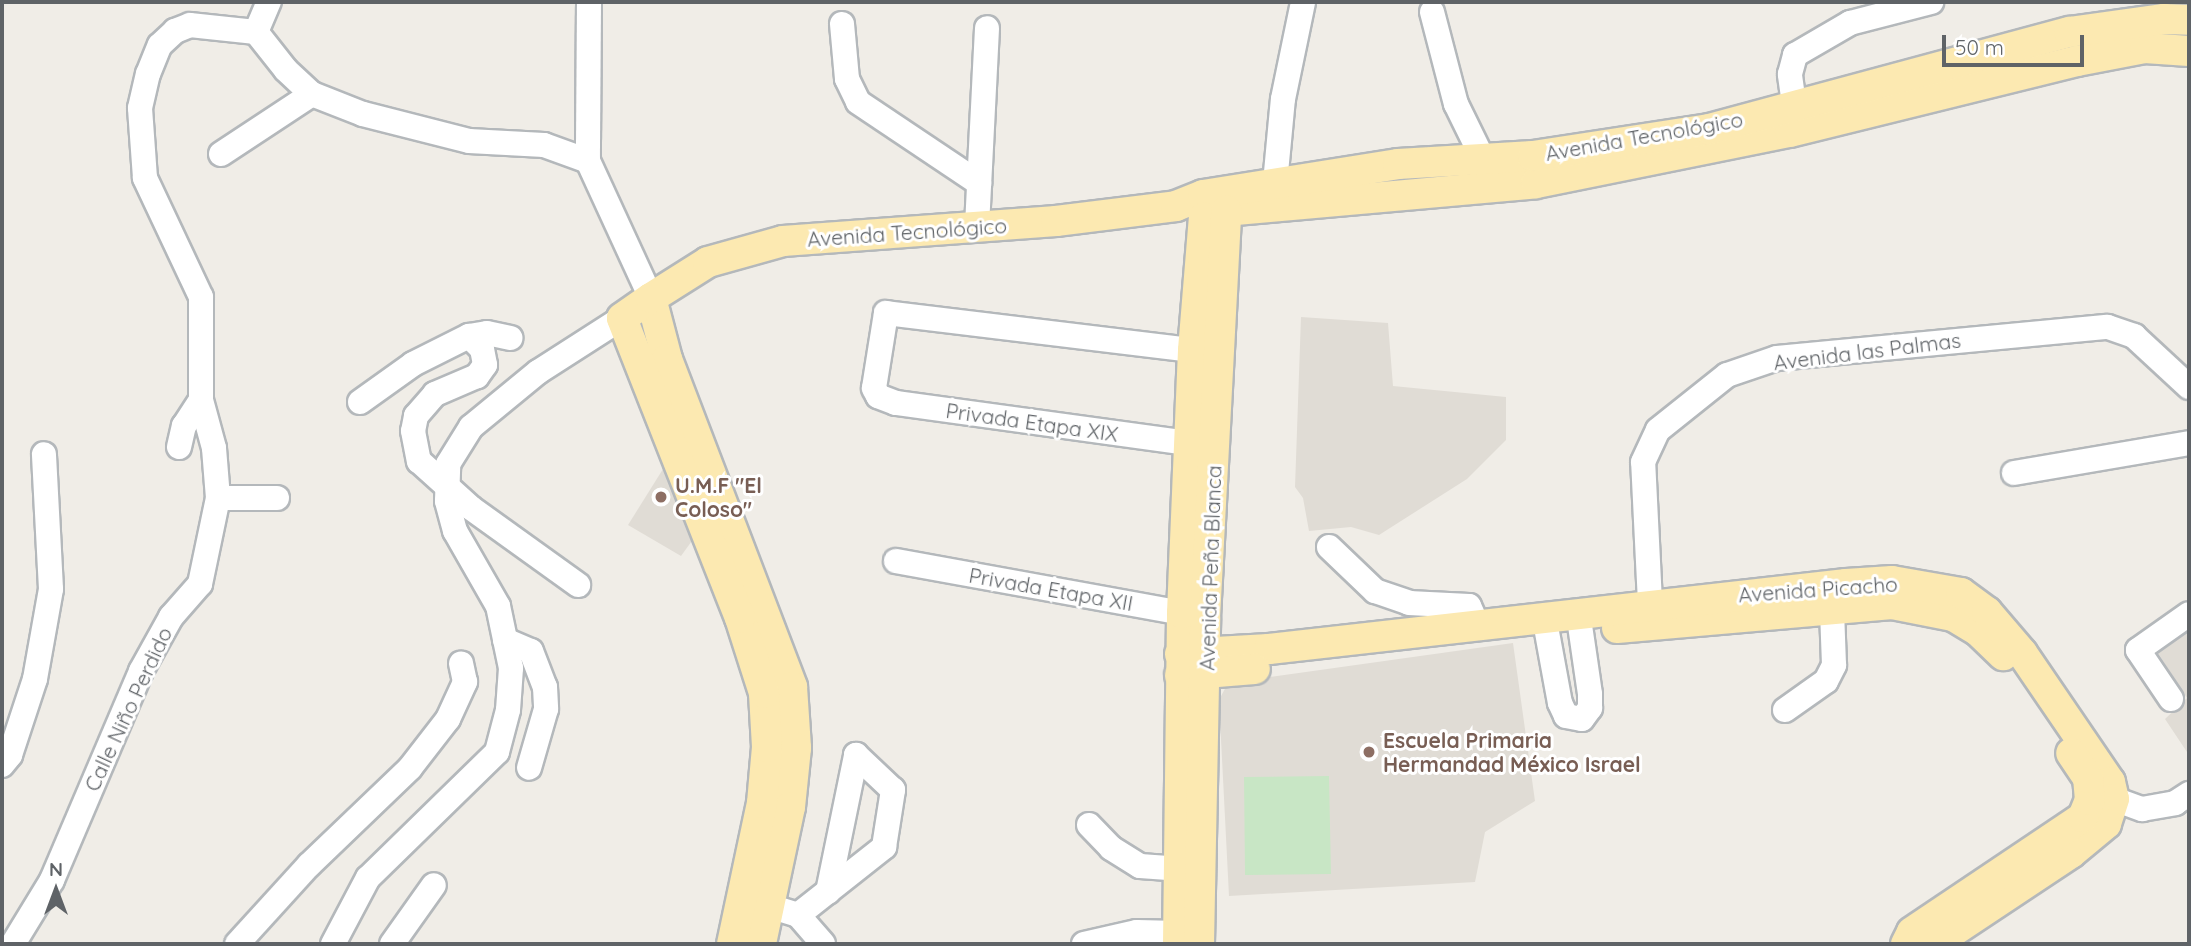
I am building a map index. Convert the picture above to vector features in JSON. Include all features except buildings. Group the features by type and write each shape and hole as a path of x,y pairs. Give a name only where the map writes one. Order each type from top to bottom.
{"main road":[{"name":"Avenida Tecnológico","path":"1215,203 1275,183 1398,164 1533,156 1709,128 2068,32 2176,13"},
{"name":"Avenida Tecnológico","path":"622,318 708,262 783,241 977,226 1176,206 1536,183 1790,132 2077,61 2145,48 2189,51"},
{"name":"Avenida Peña Blanca","path":"1194,616 1188,443 1193,349 1215,203"},
{"name":"Avenida Peña Blanca","path":"1185,941 1194,616 1215,203"},
{"path":"651,298 667,359 792,687 796,748 790,807 761,944"},
{"path":"622,318 735,605 764,693 767,747 762,803 732,944"},
{"name":"Avenida Picacho","path":"1193,664 1650,614 1892,581 1961,593 1987,612 2022,653 2110,782 2114,799 2106,824 1912,932 1906,944"},
{"name":"Avenida Picacho","path":"1650,614 1832,610 1892,604 1927,608 1978,631 2003,654 2088,778 2090,800 2083,817 2064,845 1934,944"},
{"name":"Avenida Picacho","path":"1193,664 1477,624 1545,626"},
{"name":"Avenida Peña Blanca","path":"1185,941 1182,869 1193,664"}],"street":[{"path":"269,2 256,32 286,71 312,94 363,114 469,141 544,145 588,161"},
{"path":"589,2 588,161 651,298"},
{"path":"1275,183 1281,110 1303,2"},
{"path":"1794,104 1790,74 1795,55 1850,23 1931,2"},
{"path":"1432,12 1456,104 1483,159"},
{"name":"Calle Niño Perdido","path":"13,944 52,880 141,671 171,617 200,584 218,498 214,448 201,400 201,297 145,178 140,108 160,45 175,31 190,24 256,32"},
{"path":"842,24 847,79 858,102 979,183"},
{"path":"977,226 988,28"},
{"path":"221,154 312,94"},
{"name":"Privada Etapa XIX","path":"1188,443 896,403 878,396 874,388 886,313 1193,349"},
{"path":"334,944 369,878 496,752 508,710 511,668 498,607 455,531 446,487 447,464 471,427 538,372 622,318"},
{"name":"Avenida las Palmas","path":"1650,614 1643,462 1658,430 1727,374 1777,358 2108,327 2134,336 2189,385"},
{"path":"360,402 413,364 469,336 487,333 510,338"},
{"path":"469,336 482,349 485,365 477,376 435,394 416,416 413,431 419,461 446,487 578,585"},
{"path":"179,447 184,426 201,400"},
{"path":"2014,474 2189,443"},
{"path":"2,765 9,755 35,679 51,589 44,454"},
{"path":"218,498 277,498"},
{"path":"1329,547 1375,591 1409,603 1469,607 1477,624"},
{"name":"Privada Etapa XII","path":"896,561 1194,616"},
{"path":"1785,709 1826,681 1834,665 1832,610"},
{"path":"2171,699 2138,650 2189,614"},
{"path":"1545,626 1560,703 1566,716 1582,719 1590,708 1590,694 1580,622"},
{"path":"505,640 531,650 545,687 546,709 529,768"},
{"path":"237,944 309,865 410,768 448,719 465,682 461,663"},
{"path":"798,915 828,892 884,847 893,790 856,755 828,892"},
{"path":"2114,799 2142,809 2175,803 2189,795"},
{"path":"1089,825 1111,848 1140,866 1182,869"},
{"path":"392,944 434,885"},
{"path":"769,906 798,915 823,944"},
{"path":"1084,944 1137,932 1185,941"}],"shaded area":[{"path":"1301,317 1388,323 1393,386 1506,397 1506,440 1467,479 1379,535 1351,527 1309,531 1303,498 1295,487"},
{"name":"U.M.F \"El Coloso\"","path":"663,469 694,538 681,556 628,525"},
{"path":"2189,627 2189,755 2165,719 2187,698 2156,650"},
{"name":"Escuela Primaria Hermandad México Israel","path":"1513,643 1535,801 1485,832 1475,882 1229,896 1219,700 1228,683"}],"green space":[{"path":"1329,776 1331,874 1245,875 1244,777"}],"place":[{"name":"U.M.F \"El Coloso\"","path":"661,497"},
{"name":"Escuela Primaria Hermandad México Israel","path":"1369,752"}]}
